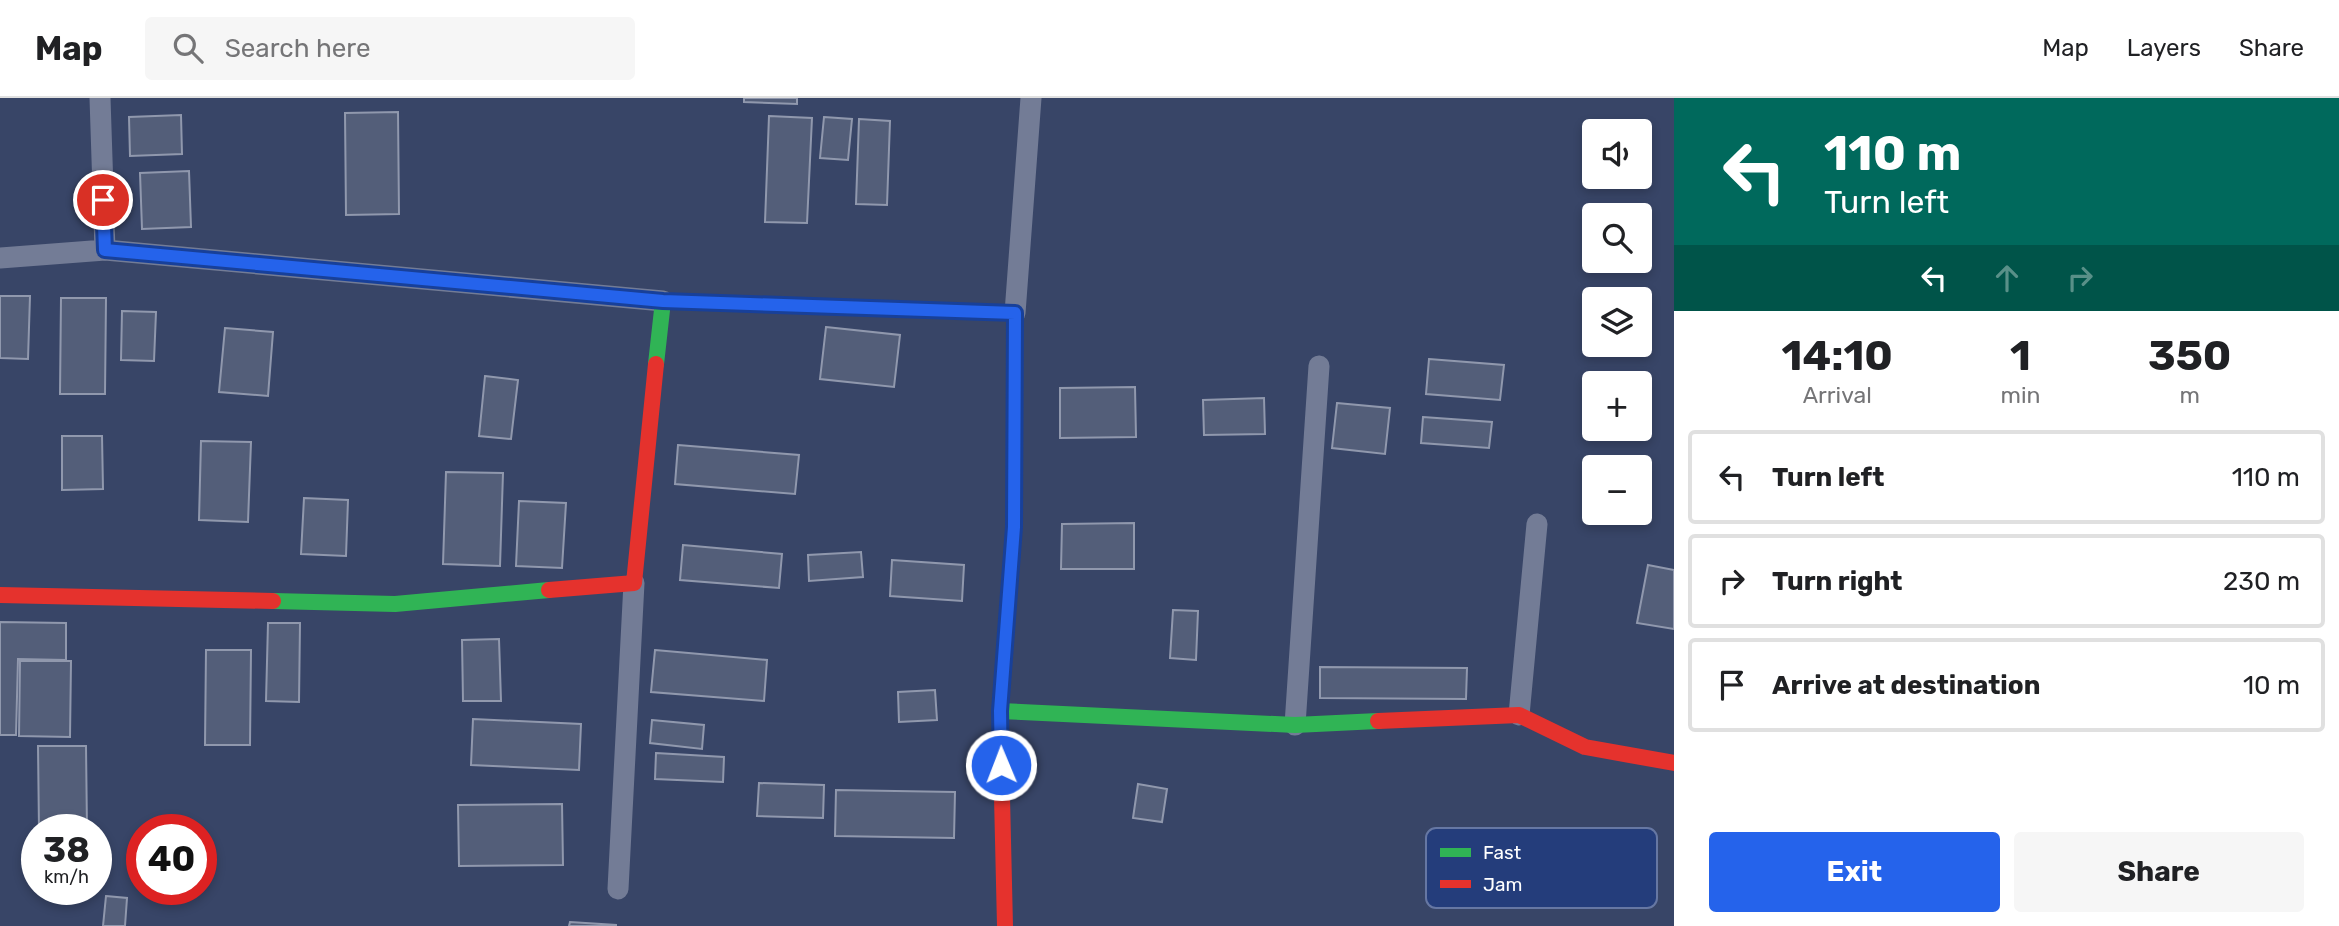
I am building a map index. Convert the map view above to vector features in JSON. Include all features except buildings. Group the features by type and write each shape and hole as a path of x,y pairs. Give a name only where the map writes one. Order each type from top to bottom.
{"street":[{"path":"100,98 105,250"},
{"path":"1005,926 1000,711 1014,527 1015,313 1031,98"},
{"path":"0,258 105,250 663,301 1015,313"},
{"path":"618,889 635,583 663,301"},
{"path":"1295,725 1319,366"},
{"path":"1519,715 1537,524"},
{"path":"0,595 395,604 635,583"},
{"path":"1000,711 1295,725 1519,715 1585,747 1674,763"}],"traffic: fast":[{"path":"656,364 663,301 1015,313 1014,435"},
{"path":"273,601 395,604 549,590"},
{"path":"1000,711 1295,725 1378,721"}],"traffic: jam":[{"path":"549,590 634,583 656,364"},
{"path":"1005,926 1000,711 1014,527 1014,435"},
{"path":"0,595 273,601"},
{"path":"1378,721 1519,715 1585,747 1674,763"}],"route":[{"path":"103,200 105,250 663,301 1015,313 1014,527 1000,711 1001,765"}]}
